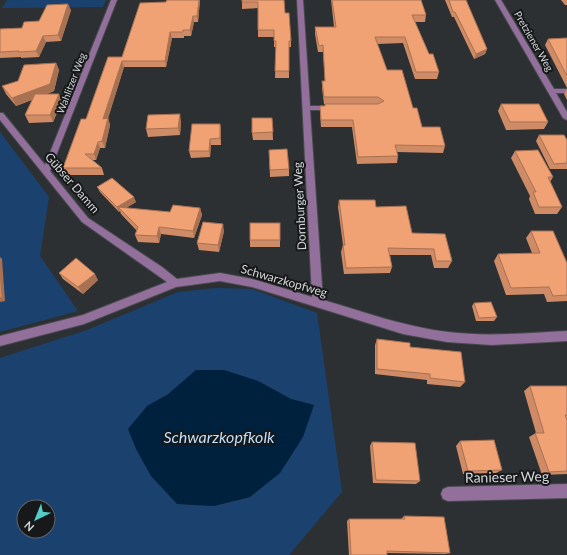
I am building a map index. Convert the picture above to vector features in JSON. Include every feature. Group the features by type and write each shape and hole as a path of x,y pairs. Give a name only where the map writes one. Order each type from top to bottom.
{"street":[{"name":"Wahlitzer Weg","path":"46,172 114,0"},
{"name":"Dornburger Weg","path":"300,0 318,303"},
{"name":"Pretziener Weg","path":"498,0 567,118"},
{"path":"551,92 567,92"},
{"path":"307,108 338,108"},
{"name":"Gübser Damm","path":"0,115 85,220 159,270 175,283"},
{"name":"Schwarzkopfweg","path":"0,341 84,319 175,283 220,277 252,283 403,329 447,337 492,340 567,336"},
{"name":"Ranieser Weg","path":"448,494 567,491"}],"shaded area":[{"path":"7,0 106,0 103,7 2,8"},
{"path":"0,132 49,197 40,256 78,311 0,332"},
{"path":"216,288 252,289 317,313 342,492 289,555 0,555 0,358 87,330 178,292","holes":["258,381 291,399 314,405 250,497 214,506 177,504 147,406 167,395"]}],"water":[{"name":"Schwarzkopfkolk","path":"196,370 224,370 258,381 291,399 314,405 303,437 280,473 250,497 214,506 177,504 151,476 136,449 128,429 147,406 167,395"}],"building":[{"path":"167,0 199,0 197,16 193,16 190,30 183,30 183,32 170,32 165,61 122,61 103,119 108,118 102,141 98,142 94,154 85,154 102,168 63,168 81,119 86,119 108,57 122,57 140,3 166,2"},
{"path":"242,0 284,0 285,13 289,13 291,41 289,41 289,71 275,71 276,41 274,41 274,30 258,30 258,2 242,2"},
{"path":"332,0 421,0 426,15 412,15 429,54 433,54 439,72 416,72 405,37 375,37 387,70 402,70 413,108 417,108 422,127 440,127 445,146 395,145 398,156 358,157 353,120 321,120 320,106 325,106 325,104 378,104 384,101 378,97 324,97 322,81 325,81 323,45 319,46 315,27 336,27"},
{"path":"449,0 466,0 487,49 476,54 455,12 453,12"},
{"path":"68,4 58,35 43,36 36,51 0,52 0,29 22,28 24,22 39,21 47,5"},
{"path":"567,38 567,76 548,39"},
{"path":"56,63 50,84 12,98 2,86 18,81 24,65"},
{"path":"35,94 59,94 50,115 25,115"},
{"path":"501,104 539,104 548,122 510,122"},
{"path":"180,114 178,128 146,129 148,115"},
{"path":"252,118 272,118 273,132 252,133"},
{"path":"192,124 220,124 220,138 210,139 209,151 189,151"},
{"path":"539,135 564,135 567,140 567,163 554,164"},
{"path":"287,149 289,169 270,170 269,150"},
{"path":"538,150 553,177 548,177 562,207 539,207 533,192 536,192 515,151"},
{"path":"112,178 134,197 117,207 97,187"},
{"path":"339,200 375,200 376,207 406,206 412,233 445,234 452,261 436,261 434,249 388,248 392,267 346,268 343,245 345,245"},
{"path":"173,205 200,208 193,231 159,227 157,236 135,235 138,227 118,207 170,212"},
{"path":"203,222 223,224 218,245 197,243"},
{"path":"250,223 280,223 280,240 250,240"},
{"path":"531,231 553,231 567,263 567,295 553,296 549,287 511,288 498,254 540,253"},
{"path":"76,258 95,274 78,287 59,273"},
{"path":"0,268 2,297 0,298"},
{"path":"491,302 497,317 479,318 474,303"},
{"path":"377,339 410,343 410,347 461,352 465,382 430,378 430,374 377,369"},
{"path":"530,386 567,386 567,415 565,415 567,420 567,471 549,472 535,433 544,433"},
{"path":"494,440 502,470 468,471 460,441"},
{"path":"372,442 415,443 420,481 376,480"},
{"path":"404,516 444,517 450,553 387,551 387,555 351,555 349,519 405,519"}]}
